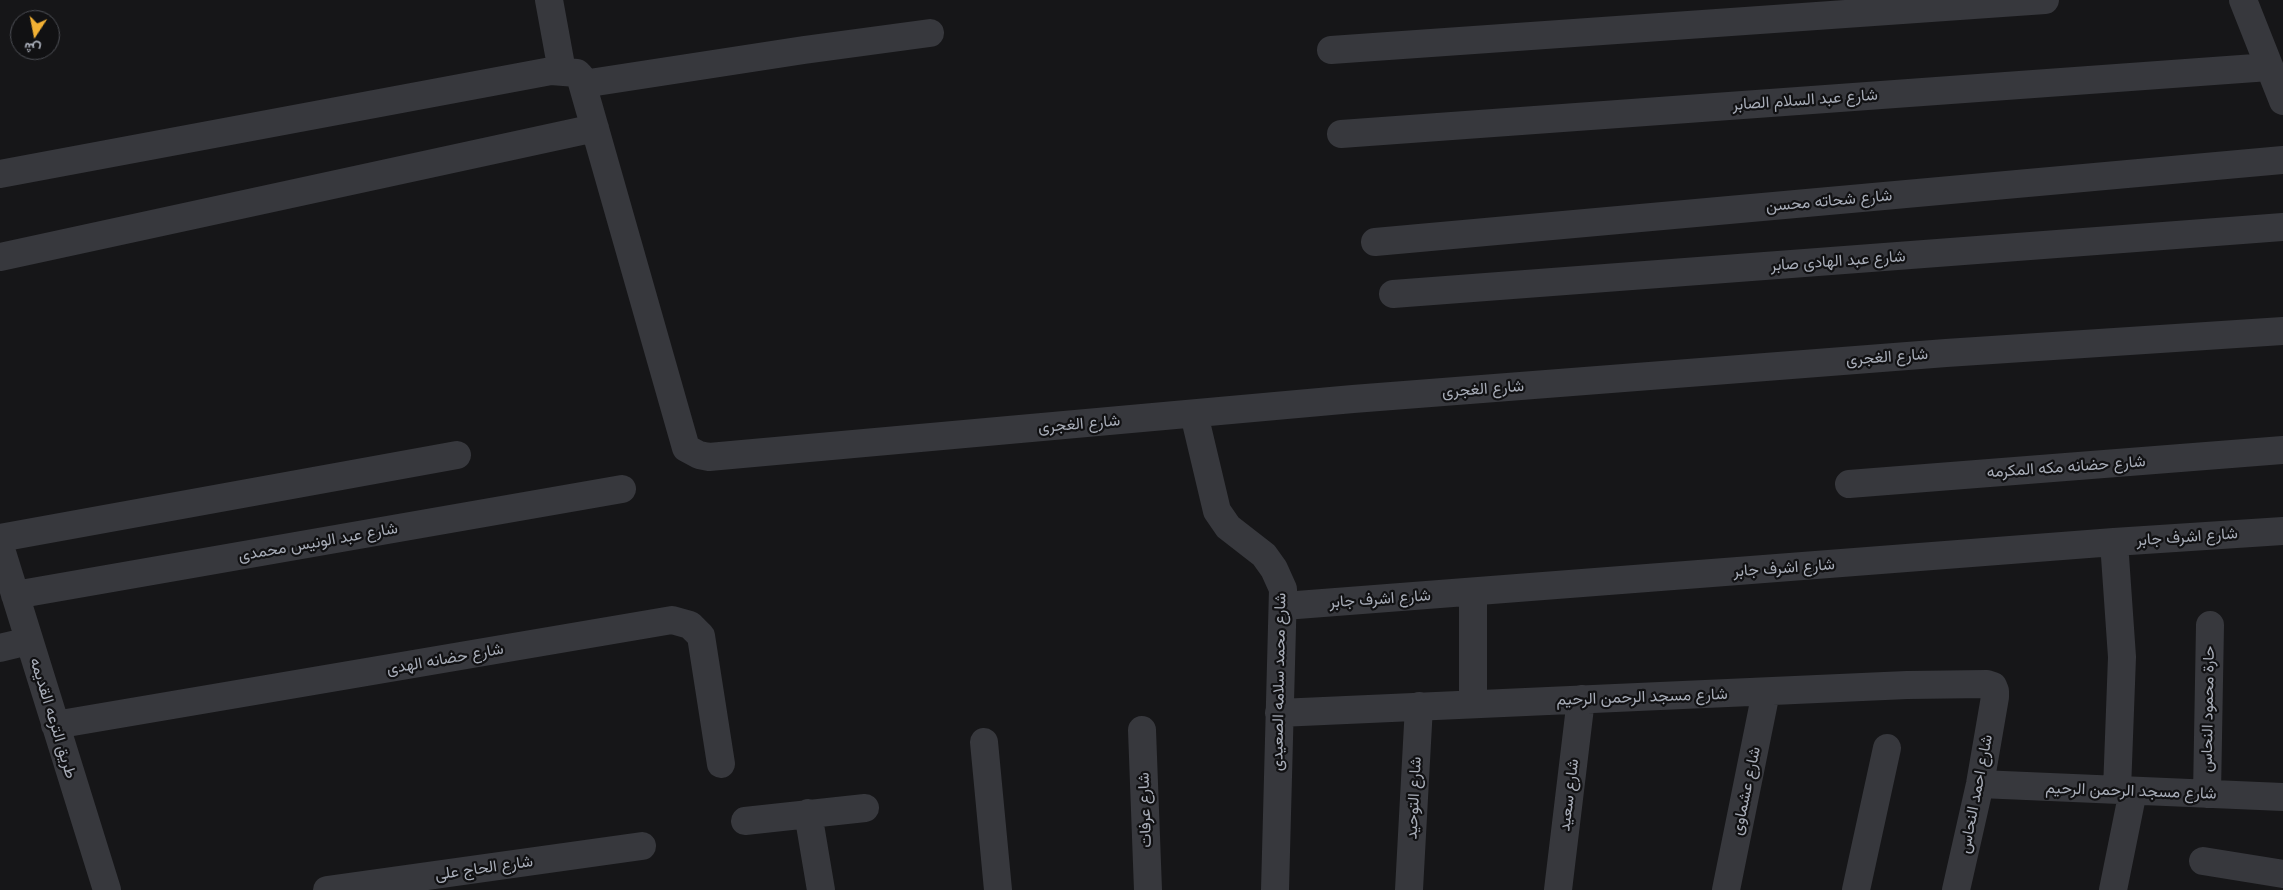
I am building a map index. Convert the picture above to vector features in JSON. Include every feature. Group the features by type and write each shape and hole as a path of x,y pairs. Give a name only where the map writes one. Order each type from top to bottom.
{"street":[{"path":"0,257 595,128 572,78 549,0"},
{"path":"1331,50 2045,0"},
{"path":"2243,0 2283,101"},
{"path":"0,174 552,71 572,78 930,33"},
{"name":"شارع عبد السلام الصابر","path":"1341,134 2269,66"},
{"name":"شارع الغجرى","path":"595,128 686,448 699,455 728,457 1194,414 1917,355 2283,331"},
{"name":"شارع شحاته محسن","path":"1375,242 2283,160"},
{"name":"شارع عبد الهادى صابر","path":"1393,294 2283,227"},
{"name":"شارع محمد سلامه الصعيدى","path":"1194,414 1217,511 1228,527 1264,555 1274,569 1283,589 1284,606 1278,713 1275,890"},
{"name":"شارع حضانه مكه المكرمه","path":"1849,484 2283,450"},
{"path":"1,552 458,455"},
{"name":"شارع عبد الونيس محمدى","path":"15,595 622,489"},
{"name":"شارع اشرف جابر","path":"1284,606 2114,542 2283,531"},
{"path":"2113,890 2125,790 2122,657 2114,542"},
{"name":"طريق الترعه القديمه","path":"1,552 106,890"},
{"path":"1473,592 1474,704"},
{"name":"شارع حضانه الهدى","path":"56,725 672,620 690,625 700,636 721,764"},
{"name":"حارة محمود النحاس","path":"2207,794 2210,625"},
{"path":"0,648 30,641"},
{"name":"شارع مسجد الرحمن الرحيم","path":"1278,713 1581,699 1987,684 1992,686 1995,691 1995,697"},
{"name":"شارع عشماوى","path":"1726,890 1766,692"},
{"name":"شارع احمد النحاس","path":"1956,890 1980,784 1995,697"},
{"name":"شارع سعيد","path":"1558,890 1581,699"},
{"name":"شارع التوحيد","path":"1409,890 1419,706"},
{"name":"شارع عرفات","path":"1142,730 1148,890"},
{"path":"984,742 998,890"},
{"path":"1856,890 1887,748"},
{"name":"شارع مسجد الرحمن الرحيم","path":"1980,784 2283,797"},
{"path":"745,820 865,808"},
{"path":"808,813 821,890"},
{"name":"شارع الحاج على","path":"327,890 642,846"},
{"path":"2204,861 2283,874"}]}
